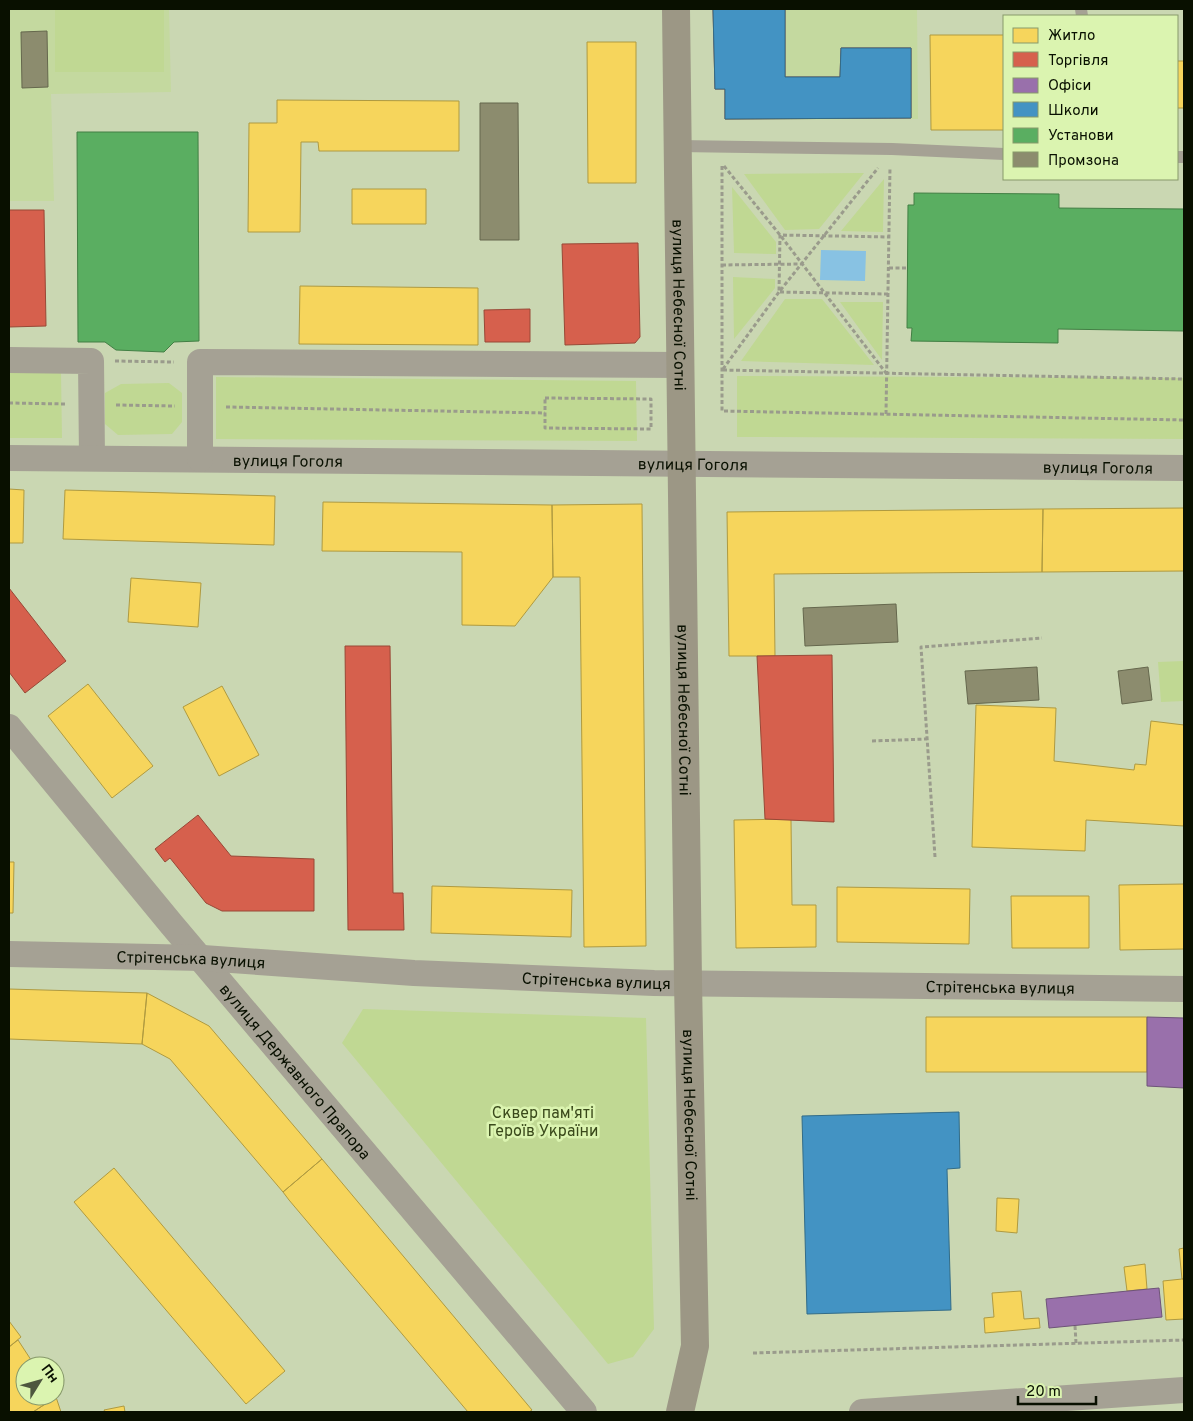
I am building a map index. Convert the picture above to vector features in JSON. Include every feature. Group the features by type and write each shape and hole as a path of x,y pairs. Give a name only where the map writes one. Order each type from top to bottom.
{"main road":[{"name":"вулиця Небесної Сотні","path":"676,9 688,982 695,1346 682,1412"}],"street":[{"path":"9,360 91,361 92,458"},
{"path":"200,459 200,362 680,365"},
{"name":"вулиця Гоголя","path":"9,458 1184,468"},
{"name":"вулиця Державного Прапора","path":"9,727 584,1412"},
{"name":"Стрітенська вулиця","path":"9,954 203,958 414,973 654,983 1184,989"},
{"path":"862,1412 1184,1390"}],"lane":[{"path":"678,146 892,149 1003,154"}],"path":[{"path":"886,373 780,235 722,164 722,411 1184,420"},
{"path":"723,370 779,292 882,164"},
{"path":"886,414 890,164"},
{"path":"780,235 890,236"},
{"path":"779,292 780,235"},
{"path":"722,265 802,264"},
{"path":"889,268 907,268"},
{"path":"779,292 888,294"},
{"path":"91,361 200,362"},
{"path":"723,370 1184,379"},
{"path":"545,398 651,399 651,429 545,428 545,414 545,398"},
{"path":"9,403 545,414"},
{"path":"935,857 921,647 1042,638"},
{"path":"872,742 928,739"},
{"path":"1075,1326 1076,1343"},
{"path":"753,1353 1184,1340"}],"shaded area":[{"path":"9,9 169,9 171,92 51,94 54,201 9,201"},
{"path":"713,9 917,9 918,119 725,120 724,89 715,89"}],"green space":[{"path":"55,9 164,9 164,72 55,72"},
{"path":"864,173 819,229 785,230 744,174"},
{"path":"884,179 883,232 841,231"},
{"path":"732,187 776,242 776,254 734,253"},
{"path":"733,277 775,279 775,288 734,339"},
{"path":"785,299 822,299 874,365 741,361"},
{"path":"840,302 883,302 882,360"},
{"path":"9,373 61,373 62,438 9,438"},
{"path":"737,376 1184,378 1184,439 737,437"},
{"path":"216,377 636,381 637,441 216,439"},
{"path":"169,383 182,393 182,422 172,434 118,435 105,424 105,393 121,384"},
{"path":"1184,661 1184,701 1161,702 1158,662"},
{"name":"Сквер пам'яті Героїв України","path":"363,1009 646,1018 654,1329 633,1357 608,1364 342,1043"}],"water":[{"path":"821,250 866,251 865,281 820,280"}],"building: Житло":[{"path":"930,35 1003,35 1003,130 931,130"},
{"path":"587,42 636,42 636,183 588,183"},
{"path":"1178,61 1184,61 1184,108 1178,108"},
{"path":"277,100 459,101 459,151 319,151 318,142 301,142 300,232 248,232 249,123 277,123"},
{"path":"352,189 426,189 426,224 352,224"},
{"path":"300,286 478,288 478,345 299,344"},
{"path":"9,489 24,490 23,543 9,543"},
{"path":"65,490 275,496 274,545 63,539"},
{"path":"323,502 552,505 553,577 515,626 462,625 462,552 322,551"},
{"path":"642,504 646,946 584,947 580,577 553,577 552,505"},
{"path":"1184,508 1184,571 1042,572 1043,509"},
{"path":"1043,509 1042,572 774,574 775,656 729,656 727,512"},
{"path":"131,578 201,583 198,627 128,622"},
{"path":"88,684 153,766 112,798 48,716"},
{"path":"222,686 259,755 219,776 183,707"},
{"path":"976,705 1056,708 1054,761 1134,770 1135,764 1146,765 1151,721 1184,725 1184,826 1086,820 1085,851 972,847"},
{"path":"791,819 792,905 816,905 816,947 736,948 734,820"},
{"path":"9,862 14,862 13,913 9,913"},
{"path":"1184,884 1184,949 1120,950 1119,885"},
{"path":"432,886 572,890 571,937 431,933"},
{"path":"837,887 970,889 969,944 837,942"},
{"path":"1011,896 1089,896 1089,948 1012,948"},
{"path":"9,989 147,993 142,1044 9,1039"},
{"path":"147,993 209,1026 322,1159 283,1192 170,1059 142,1044"},
{"path":"926,1017 1147,1017 1147,1072 926,1072"},
{"path":"322,1159 532,1410 529,1412 468,1412 289,1200 283,1192"},
{"path":"114,1168 285,1371 246,1404 74,1202"},
{"path":"997,1198 1019,1199 1017,1233 996,1231"},
{"path":"1184,1248 1184,1279 1182,1279 1179,1249"},
{"path":"1145,1264 1147,1289 1127,1291 1124,1267"},
{"path":"1184,1279 1184,1319 1166,1320 1163,1281"},
{"path":"1021,1291 1024,1319 1039,1318 1040,1328 985,1333 984,1318 994,1317 992,1293"},
{"path":"9,1321 21,1337 9,1347"},
{"path":"18,1340 28,1356 15,1356 15,1406 42,1406 33,1412 9,1412 9,1347"},
{"path":"42,1406 59,1406 61,1412 33,1412"},
{"path":"124,1406 125,1412 105,1412 104,1410"}],"building: Торгівля":[{"path":"713,9 785,9 785,77 840,77 841,48 911,48 911,118 725,119 725,89 715,89"},
{"path":"9,210 44,210 46,326 9,327"},
{"path":"638,243 640,337 635,343 565,345 562,244"},
{"path":"530,309 530,342 485,342 484,310"},
{"path":"9,588 66,661 25,693 9,672"},
{"path":"345,646 390,646 393,893 403,893 404,930 348,930"},
{"path":"832,655 834,822 765,819 757,656"},
{"path":"198,815 231,856 314,859 314,911 222,911 206,903 170,858 165,862 155,849"}],"building: Офіси":[{"path":"1147,1017 1184,1018 1184,1088 1147,1086"},
{"path":"1159,1288 1162,1317 1049,1328 1046,1299"}],"building: Школи":[{"path":"713,9 785,9 785,77 840,77 841,48 911,48 911,118 725,119 725,89 715,89"},
{"path":"959,1112 960,1168 947,1169 951,1310 807,1314 802,1116"}],"building: Установи":[{"path":"77,132 198,132 199,341 174,342 164,352 116,350 105,342 78,342"},
{"path":"914,193 1059,194 1059,208 1184,209 1184,331 1058,329 1058,343 911,341 912,328 907,328 908,205 914,205"}],"building: Промзона":[{"path":"47,31 48,87 22,88 21,32"},
{"path":"480,103 518,103 519,240 480,240"},
{"path":"896,604 898,642 805,646 803,608"},
{"path":"1037,667 1039,700 968,704 965,671"},
{"path":"1148,667 1152,700 1122,704 1118,671"}]}
